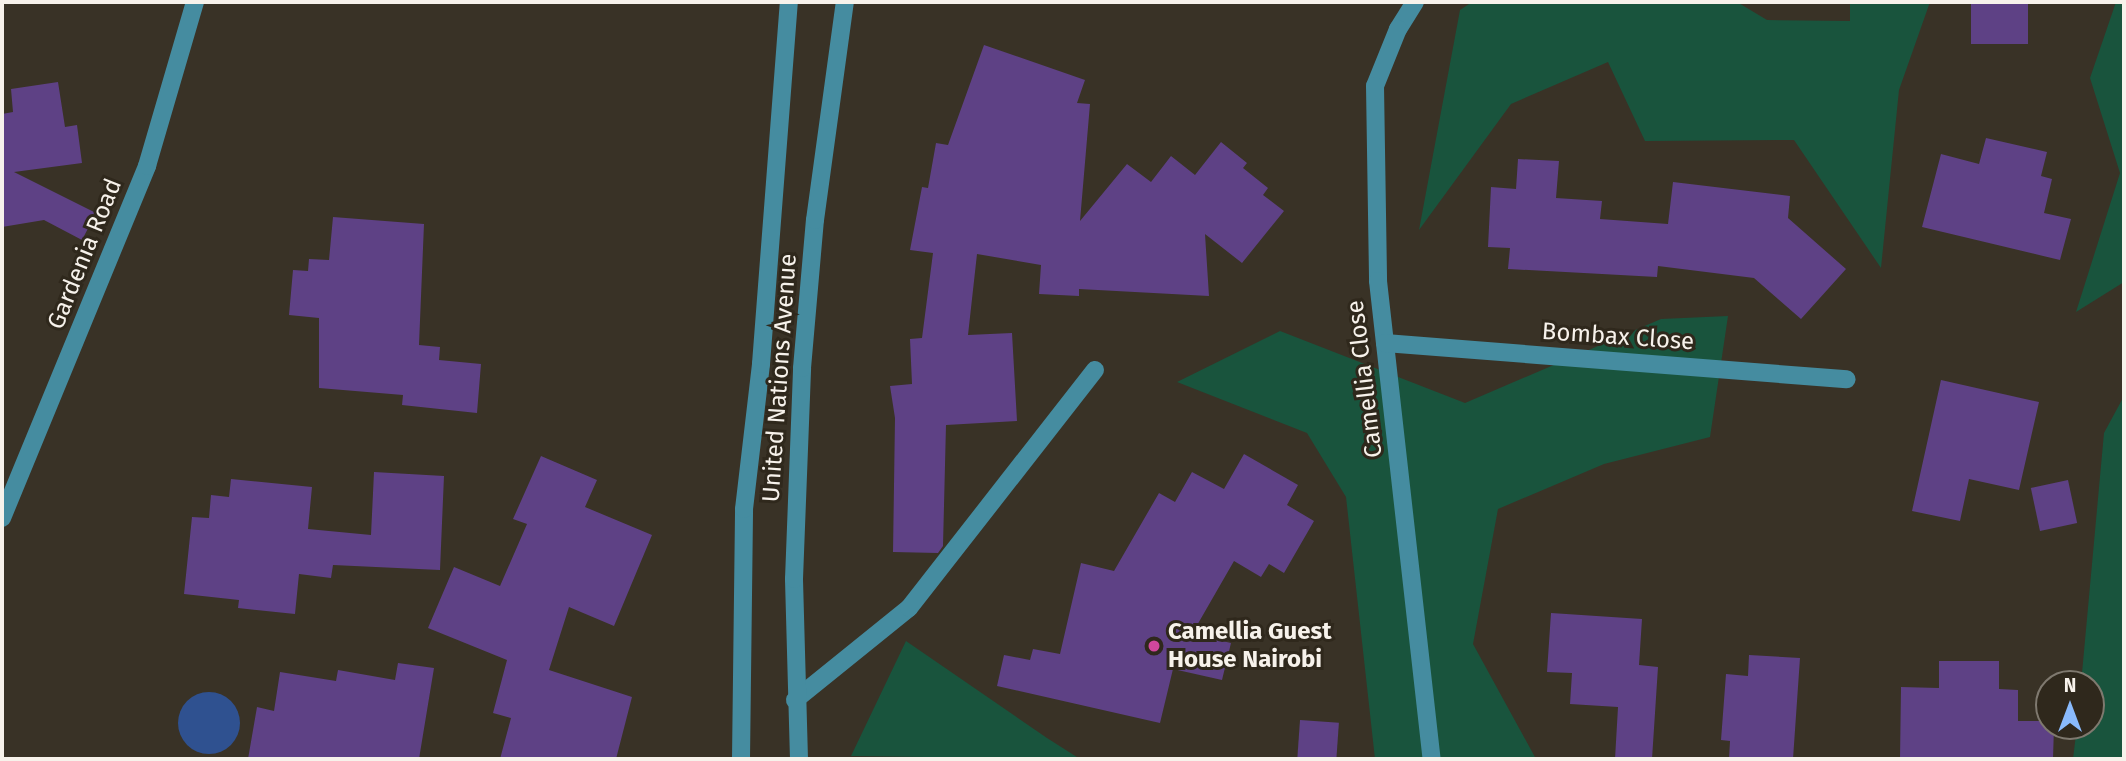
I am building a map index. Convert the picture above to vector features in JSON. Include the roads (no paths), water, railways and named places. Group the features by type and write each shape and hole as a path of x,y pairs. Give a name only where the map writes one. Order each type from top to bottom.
{"street":[{"name":"Gardenia Road","path":"2,518 147,166 195,2"},
{"name":"United Nations Avenue","path":"741,759 744,509 761,364 789,2"},
{"name":"United Nations Avenue","path":"799,759 795,700 802,368 815,220 845,2"},
{"name":"Camellia Close","path":"1415,2 1398,29 1375,86 1378,281 1433,759"},
{"name":"Bombax Close","path":"1385,343 1847,379"},
{"path":"795,700 909,608 1095,370"}],"water":[{"path":"203,692 215,692 231,701 238,711 238,735 231,745 215,754 203,754 192,749 183,740 178,729 178,717 183,706 192,697"}],"place":[{"name":"Camellia Guest House Nairobi","path":"1154,646"}]}
